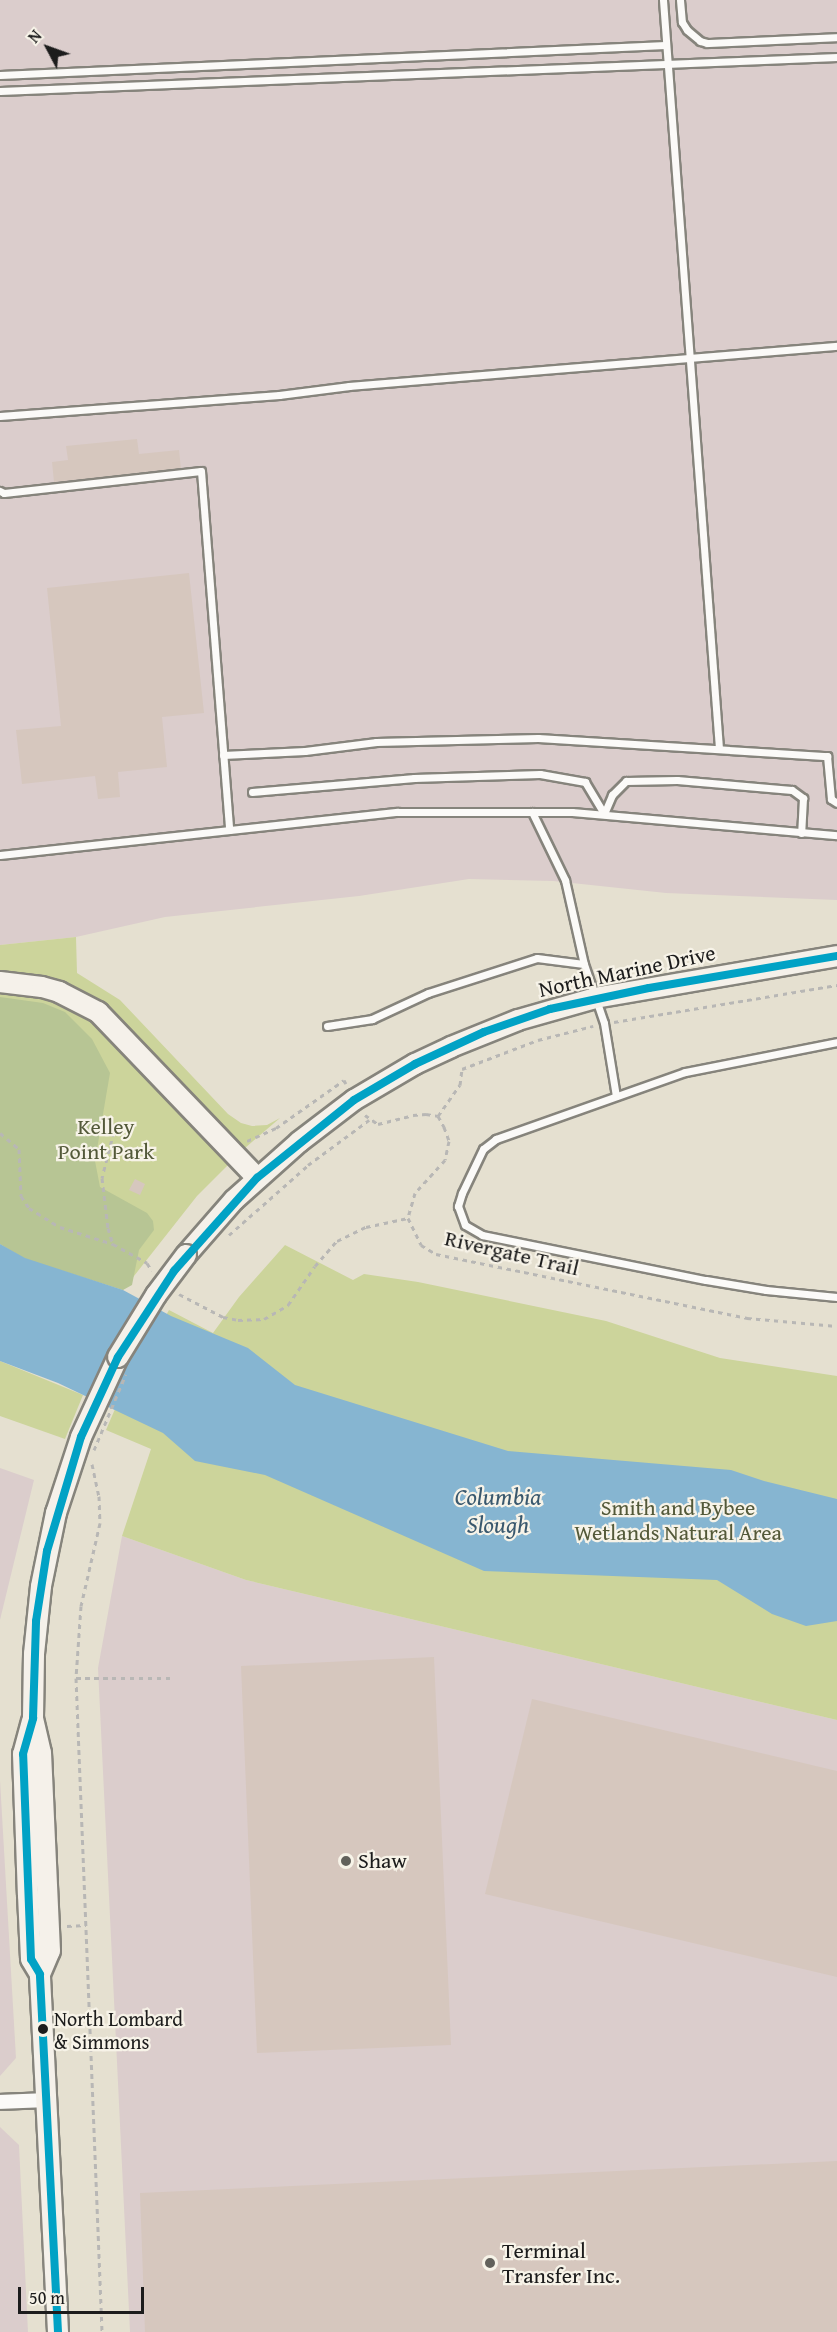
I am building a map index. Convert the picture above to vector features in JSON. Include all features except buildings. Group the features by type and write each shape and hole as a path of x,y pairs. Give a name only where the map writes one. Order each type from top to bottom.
{"main road":[{"name":"North Marine Drive","path":"58,2332 40,1974 31,1959 23,1754 33,1718 34,1654 41,1586 56,1513 136,1326 186,1255 257,1178 354,1100 415,1064 501,1026 595,998 837,956"},
{"path":"0,982 19,983 59,992 98,1012 257,1178"}],"street":[{"path":"0,2103 47,2100"}],"lane":[{"path":"663,0 688,359 719,748"},
{"path":"680,0 682,22 700,41 837,37"},
{"path":"0,75 666,45"},
{"path":"0,91 667,62 705,64 837,57"},
{"path":"0,416 279,395 349,386 837,346"},
{"path":"2,492 201,471 229,830"},
{"path":"223,755 305,751 376,742 538,738 827,756 831,798 837,803"},
{"path":"252,792 414,778 540,774 585,782 604,814"},
{"path":"604,814 612,795 626,781 677,780 792,790 803,798 801,833"},
{"path":"0,855 398,812 604,814 837,835"},
{"path":"532,812 565,880 584,964 604,1023 616,1096"},
{"path":"327,1026 372,1019 428,993 537,958 584,964"},
{"path":"837,1042 685,1072 510,1134 486,1145 459,1201 459,1212 465,1225 482,1235 706,1280 766,1290 837,1297"}],"path":[{"path":"438,1116 460,1085 462,1069 538,1040 604,1023 837,985"},
{"path":"226,1237 308,1165 369,1120 378,1124 413,1115 438,1116"},
{"path":"177,1293 223,1317 238,1320 264,1319 288,1305 315,1266 337,1241 366,1227 408,1218 414,1193 439,1169 447,1154 449,1141 438,1116"},
{"path":"113,1244 108,1228 102,1178 116,1123"},
{"path":"0,1133 19,1149 21,1196 29,1208 60,1227 113,1244 147,1263 159,1280"},
{"name":"Rivergate Trail","path":"408,1218 421,1245 435,1254 747,1318 837,1326"},
{"path":"87,1444 99,1496 100,1523 81,1606 76,1678 102,2332"},
{"path":"76,1678 173,1678"}],"shaded area":[{"path":"0,0 837,0 837,900 666,893 553,881 469,879 359,896 165,917 76,937 0,945"},
{"path":"0,1468 34,1480 0,1620"},
{"path":"122,1536 246,1580 837,1720 837,2332 130,2332 98,1668"},
{"path":"0,1780 16,2058 0,2076"},
{"path":"0,2127 19,2145 28,2332 0,2332"}],"green space":[{"name":"Kelley Point Park","path":"76,937 77,973 120,1000 228,1114 241,1123 252,1126 267,1125 280,1118 245,1148 197,1196 123,1290 25,1259 0,1244 0,945"},
{"path":"0,997 43,1003 65,1012 92,1039 110,1073 95,1161 100,1187 147,1213 153,1221 154,1230 139,1250 132,1285 123,1290 25,1259 0,1244"},
{"name":"Smith and Bybee Wetlands Natural Area","path":"285,1245 353,1280 364,1274 418,1282 606,1321 720,1358 837,1376 837,1720 246,1580 122,1536 151,1449 106,1430 121,1395 169,1310 213,1333 239,1297"},
{"path":"0,1361 83,1395 65,1439 0,1416"}],"water":[{"name":"Columbia Slough","path":"0,1244 25,1258 123,1290 171,1316 248,1348 295,1385 508,1451 731,1470 764,1481 837,1499 837,1621 806,1626 772,1614 717,1580 484,1571 265,1475 195,1461 163,1433 58,1383 0,1361"}],"transit line":[{"path":"58,2332 40,1974 31,1959 23,1754 33,1718 36,1621 47,1551 81,1437 118,1357 174,1271 257,1178 354,1100 415,1064 484,1032 550,1009 649,988 837,956"}],"place":[{"name":"Shaw","path":"346,1861"},
{"name":"North Lombard & Simmons","path":"43,2029"},
{"name":"Terminal Transfer Inc.","path":"490,2263"}]}
